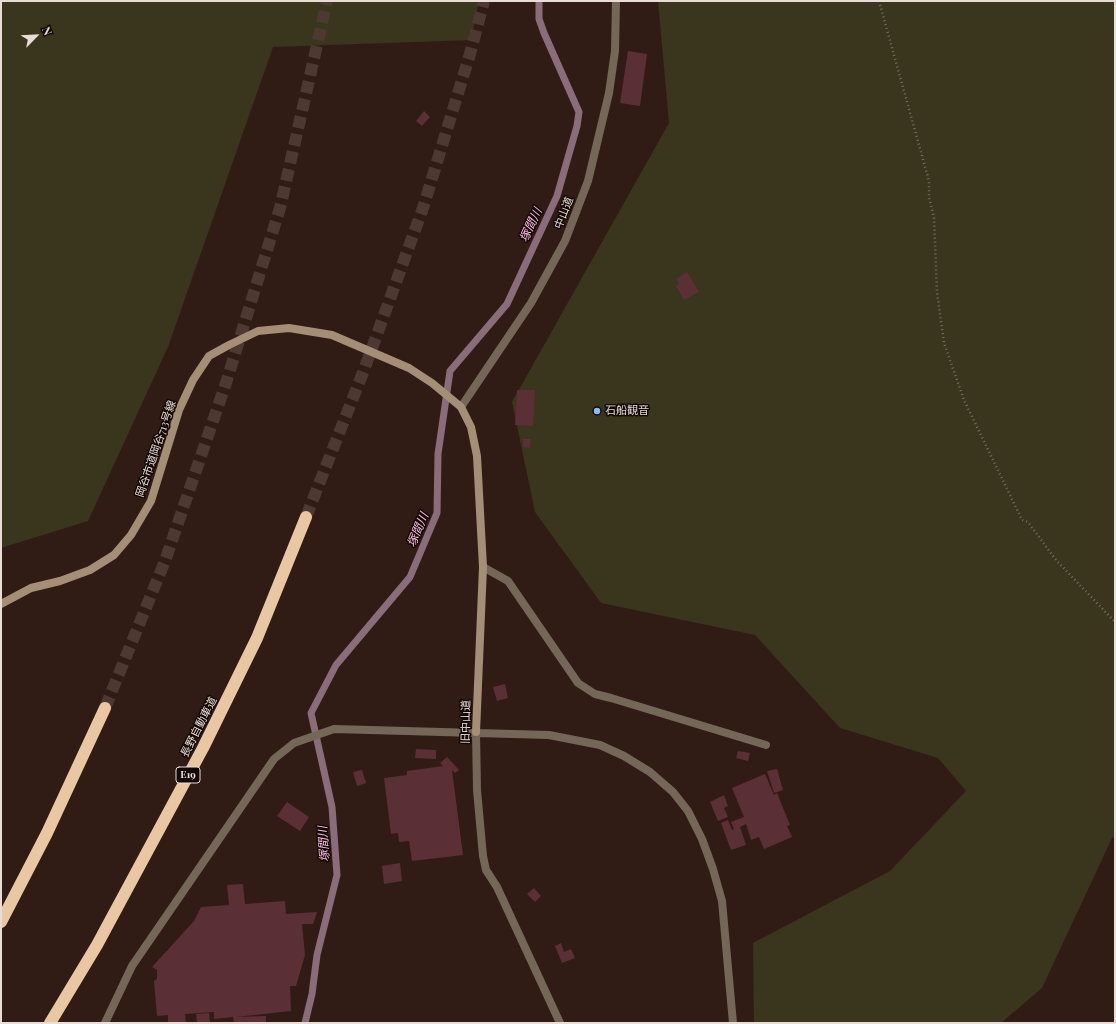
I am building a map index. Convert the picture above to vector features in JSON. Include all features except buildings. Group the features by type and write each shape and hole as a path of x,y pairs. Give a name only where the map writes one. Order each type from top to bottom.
{"highway":[{"name":"長野自動車道","path":"50,1023 97,945 203,748 257,638 306,517"},
{"path":"1,922 47,833 105,708"},
{"path":"1,904 47,833"},
{"path":"59,1023 97,945"}],"street":[{"name":"中山道","path":"460,406 531,303 565,241 588,181 609,93 615,51 616,1"},
{"name":"岡谷市道岡谷713号線","path":"1,604 31,588 60,581 90,570 114,555 131,536 151,501 179,410 193,380 209,356 258,332 289,328 332,335 409,368 432,383 460,406"},
{"name":"旧中山道","path":"460,406 471,427 477,456 483,567 476,732 477,790 483,856 486,870 497,887 560,1023"},
{"path":"483,567 508,581 578,683 595,694 766,745"},
{"path":"105,1023 132,966 274,759 294,744 308,737 334,729 549,735 600,745 624,756 650,772 672,792 688,811 702,839 714,869 722,901 733,1023"}],"path":[{"path":"880,1 929,181 929,197 934,218 937,292 944,343 964,400 1022,520 1028,522 1056,560 1115,622"}],"shaded area":[{"path":"1,1 479,1 471,40 273,47 168,347 88,521 1,548"},
{"path":"658,1 1115,1 1115,837 1112,838 1042,988 1001,1023 754,1023 753,943 890,871 966,791 938,758 840,728 755,635 601,603 535,512 512,402 669,123"}],"waterway":[{"name":"塚間川","path":"305,1023 312,994 317,955 337,875 332,807 311,713 336,665 410,577 437,513 438,454 450,371 507,304 557,196 577,126 579,112 544,33 539,19 539,1"}],"tunnel":[{"path":"105,708 165,561 226,383 280,208 327,1"},
{"path":"306,517 364,370 423,208 470,54 484,1"}],"place":[{"name":"石船観音","path":"597,411"}]}
